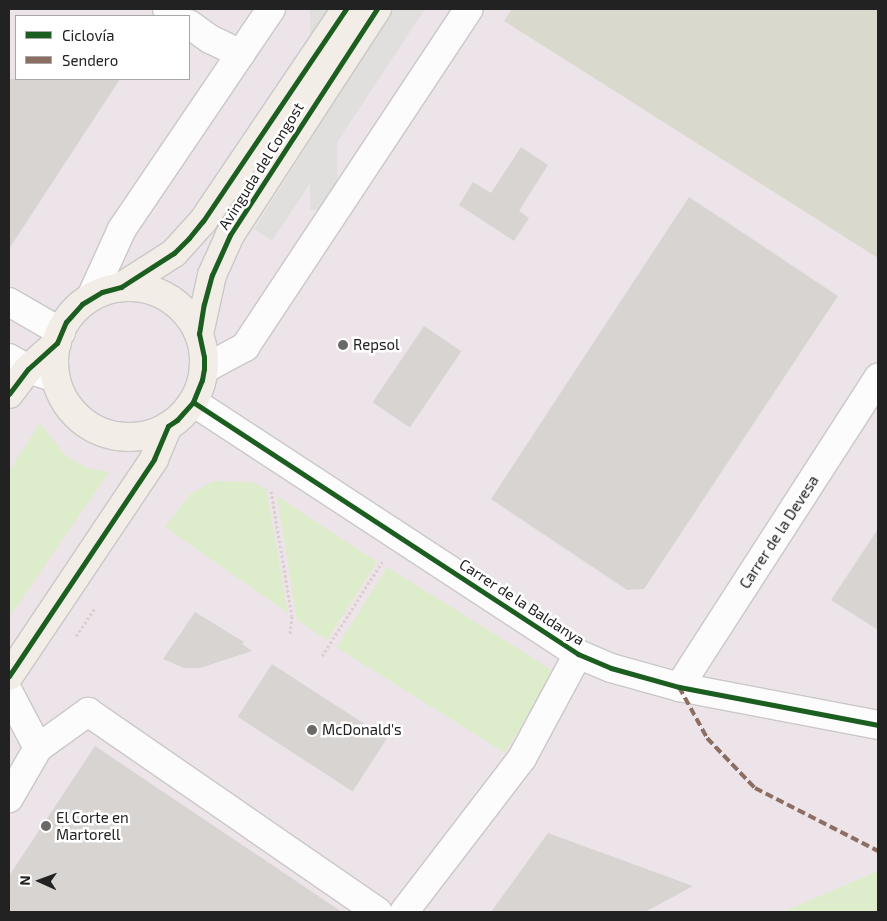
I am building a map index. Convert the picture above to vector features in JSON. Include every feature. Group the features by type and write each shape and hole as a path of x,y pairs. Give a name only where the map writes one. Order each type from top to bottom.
{"main road":[{"name":"Avinguda del Congost","path":"121,287 148,289 169,298 187,314 199,334 204,357 204,369 193,402 178,420 146,435 117,436 100,431 80,418 72,410 65,400 56,378 55,366 59,338 73,312 91,297 121,287 174,253 203,221 346,9"},
{"name":"Avinguda del Congost","path":"199,334 212,275 230,234 377,9"},
{"path":"9,394 18,363 59,338"},
{"path":"9,676 154,459 168,426"}],"street":[{"path":"204,369 246,347 469,9"},
{"name":"Avinguda del Congost","path":"91,297 122,230 241,54 265,11"},
{"path":"190,25 210,39 241,54"},
{"path":"9,302 59,338"},
{"path":"18,363 56,378"},
{"name":"Carrer de la Devesa","path":"679,687 878,378"},
{"name":"Carrer de la Baldanya","path":"193,402 578,654 611,668 679,687 878,725"},
{"path":"404,912 522,758 578,654"},
{"path":"9,694 38,748"},
{"path":"9,798 38,748 88,712 378,912"}],"path":[{"path":"270,488 292,616 290,635"},
{"path":"72,642 95,608"}],"shaded area":[{"path":"9,9 878,9 878,871 782,912 9,912"},
{"path":"310,9 337,9 337,210 310,210"},
{"path":"394,9 425,9 272,241 254,229"},
{"path":"512,9 878,9 878,258 504,21"}],"green space":[{"path":"40,423 65,455 87,468 109,472 11,615 9,613 9,471"},
{"path":"214,481 252,482 266,489 288,613 165,527 190,494"},
{"path":"277,496 377,562 327,640 297,620"},
{"path":"387,567 555,672 505,752 337,648"},
{"path":"878,871 878,912 782,912"}],"building":[{"path":"9,79 119,80 9,249"},
{"path":"521,147 548,165 519,211 529,218 514,241 459,205 473,182 491,193"},
{"path":"689,197 838,296 644,589 627,590 491,499"},
{"path":"424,326 461,351 410,427 373,402"},
{"path":"878,529 878,630 831,600"},
{"path":"195,612 244,642 242,644 252,651 200,668 184,668 163,659"},
{"path":"272,664 387,739 353,791 238,717"},
{"path":"95,746 342,912 9,912 9,876"},
{"path":"548,833 693,886 645,912 491,912"}],"marked path":[{"path":"679,687 707,738 755,788 878,851"}],"cycle path":[{"path":"9,394 28,369 57,343 66,322 82,304 102,292 121,287 174,253 189,238 203,221 346,9"},
{"path":"9,676 154,459 168,426 177,420 193,402 202,380 204,369 204,357 199,334 204,304 212,275 230,235 377,9"},
{"path":"193,402 578,654 611,668 679,687 878,725"}],"place":[{"name":"Repsol","path":"343,345"},
{"name":"McDonald's","path":"312,730"},
{"name":"El Corte en Martorell","path":"46,826"}]}
